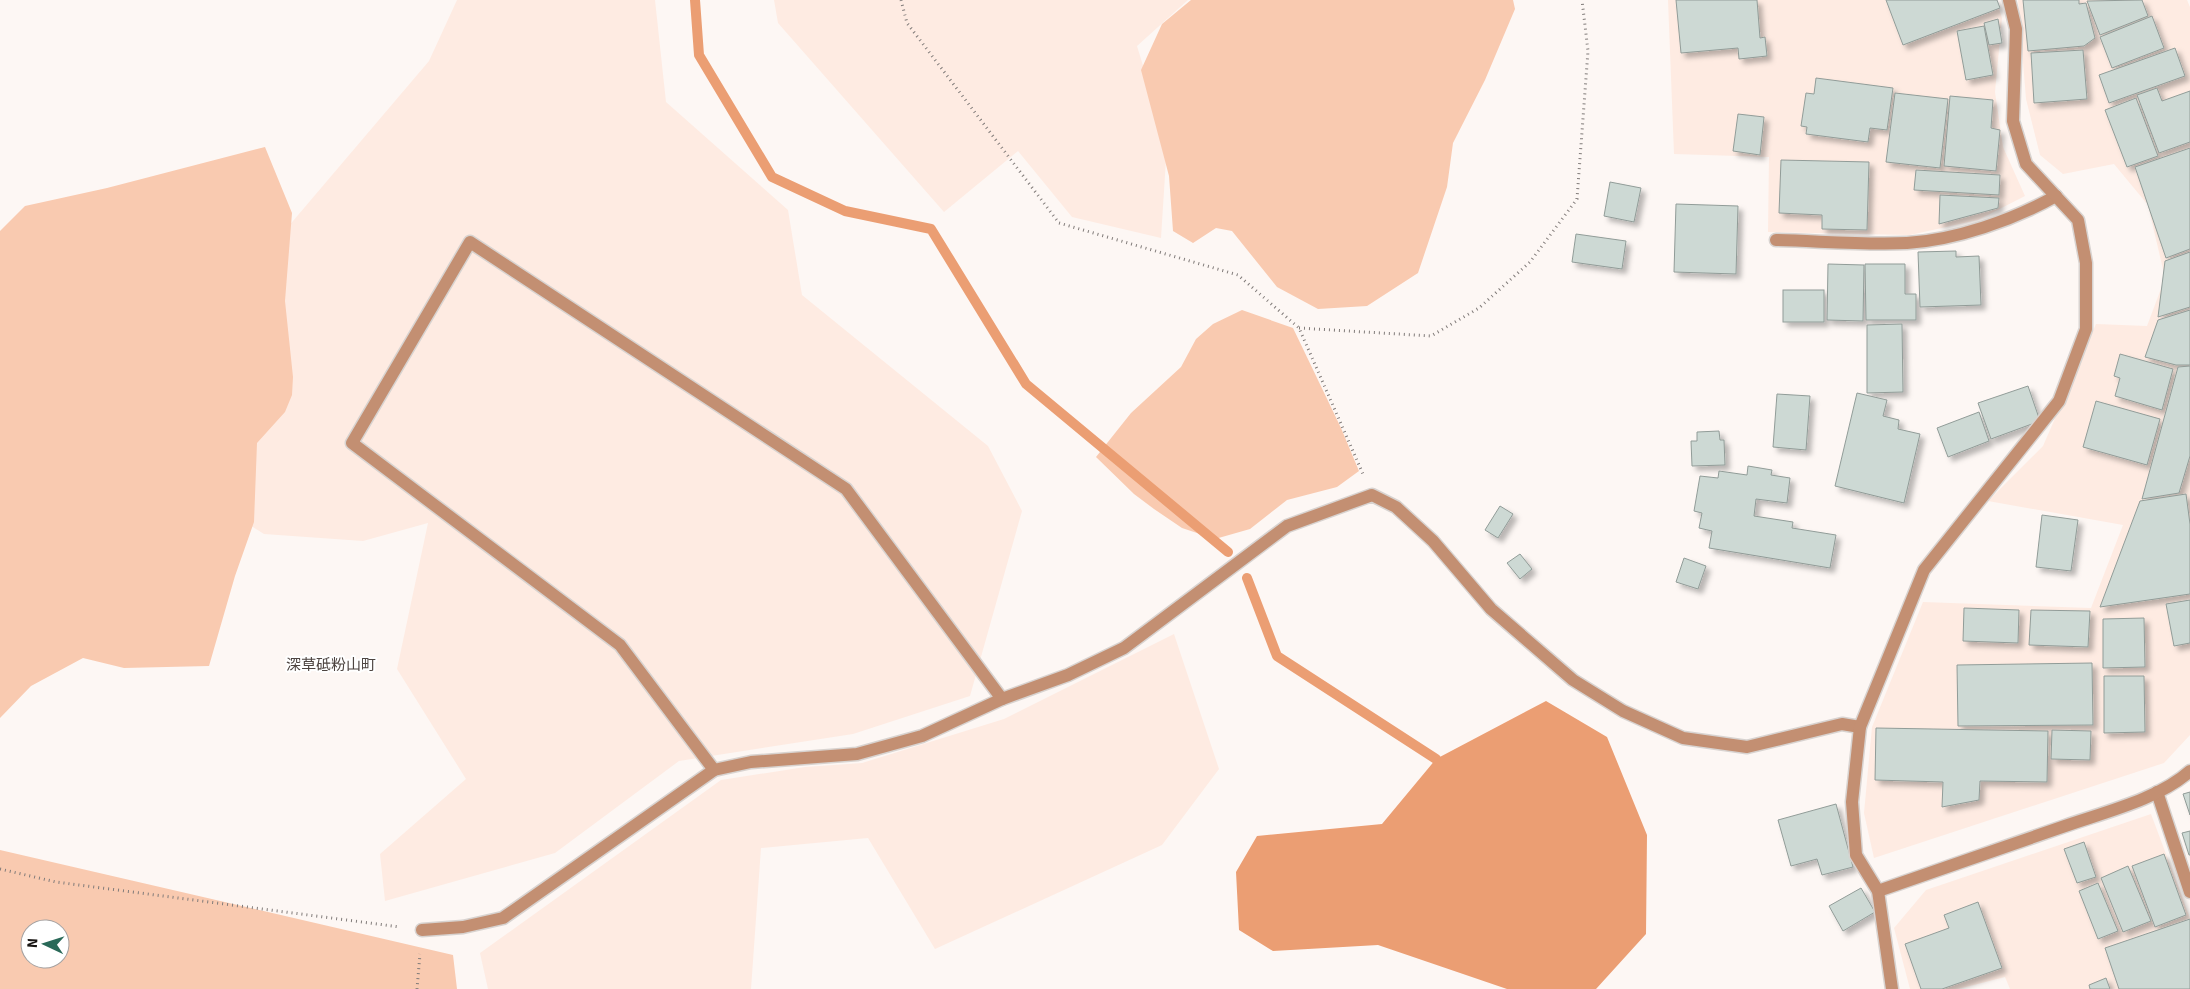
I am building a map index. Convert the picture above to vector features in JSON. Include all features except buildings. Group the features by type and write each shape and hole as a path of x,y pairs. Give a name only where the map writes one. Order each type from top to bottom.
{"street":[{"path":"1892,989 1878,891 1856,855 1852,802 1860,727 1924,570 2059,401 2086,329 2086,263 2078,220 2026,164 2013,121 2016,29 2009,0"},
{"path":"1776,240 1907,242 1956,236 2031,210 2056,196"},
{"path":"714,770 620,645 352,443 470,242 846,489 1002,699"},
{"path":"422,930 463,927 503,918 714,770 751,762 857,754 922,736 1002,699 1068,675 1124,648 1287,526 1372,495 1396,507 1433,541 1491,609 1573,680 1623,711 1683,738 1747,747 1842,724 1860,727"},
{"path":"1878,891 2112,810 2157,792 2182,778 2190,771"},
{"path":"2157,792 2190,892"}],"path":[{"path":"901,0 907,23 1059,223 1238,275 1299,328 1372,495"},
{"path":"1299,328 1431,336 1479,308 1530,262 1577,199 1588,51 1582,0"},
{"path":"0,869 56,882 422,930 417,989"}],"shaded area":[{"path":"457,0 655,0 666,102 788,210 802,295 988,446 1022,511 970,696 853,734 679,761 555,853 385,901 380,854 466,779 397,669 428,523 363,541 264,534 222,508 276,241 429,61"},
{"path":"774,0 1188,0 1137,46 1167,144 1161,238 1072,217 1018,151 944,212 778,23"},
{"path":"1191,0 1513,0 1515,9 1485,80 1453,143 1447,187 1418,273 1367,306 1318,309 1277,287 1232,231 1216,228 1193,243 1173,231 1169,176 1141,70 1162,24"},
{"path":"1668,0 1996,0 2002,18 1995,92 2003,147 2025,196 1978,220 1910,235 1768,232 1769,157 1674,154"},
{"path":"2018,0 2187,0 2190,7 2190,735 2164,763 1874,858 1864,813 1872,727 1923,602 2091,608 2123,525 1988,501 2043,446 2096,324 2147,326 2165,278 2148,205 2114,164 2063,174 2040,155 2026,99"},
{"path":"265,147 292,213 285,301 293,377 292,395 285,412 257,443 254,522 235,576 209,666 124,668 83,658 31,686 0,718 0,231 25,206 107,188"},
{"path":"1242,310 1293,328 1341,428 1359,471 1337,487 1287,500 1250,529 1215,539 1182,528 1154,509 1134,494 1096,457 1131,413 1181,367 1196,339 1213,324"},
{"path":"1174,634 1219,769 1162,845 935,949 868,838 761,848 751,989 488,989 480,953 721,780 805,767 862,763 1004,719"},
{"path":"1546,701 1607,737 1647,835 1646,934 1596,989 1507,989 1378,945 1273,951 1239,930 1236,872 1257,836 1382,824 1436,759"},
{"path":"2151,814 2190,918 2190,989 2010,989 2005,977 1958,989 1910,989 1894,928 1926,890"},
{"path":"0,850 453,955 457,989 0,989"}],"waterway":[{"path":"695,0 699,55 772,177 845,211 931,229 1026,384 1228,552"},
{"path":"1247,578 1277,656 1436,759"}],"district":[{"name":"深草砥粉山町","path":"331,665"}]}
